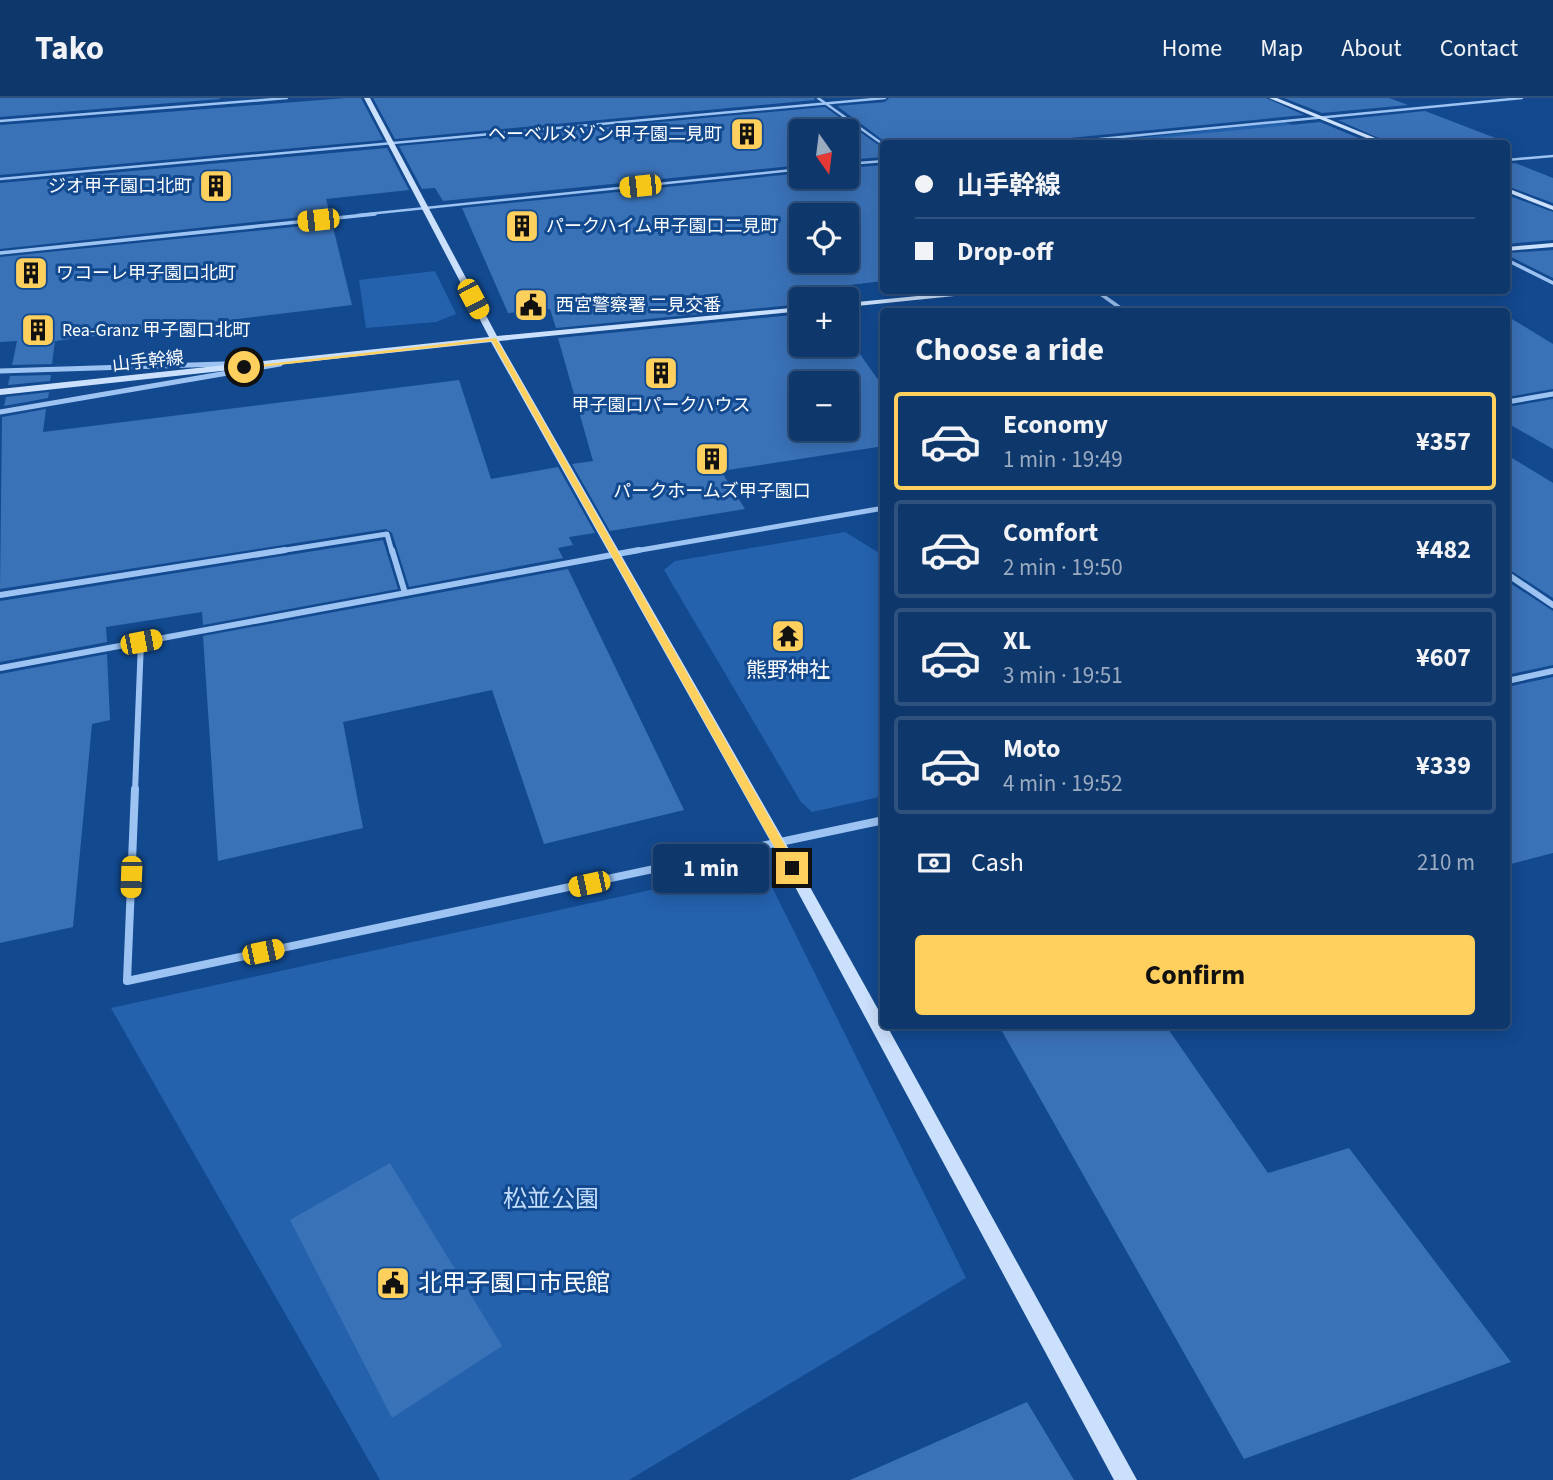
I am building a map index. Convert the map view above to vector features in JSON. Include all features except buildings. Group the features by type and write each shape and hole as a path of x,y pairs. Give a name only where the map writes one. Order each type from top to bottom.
{"street":[{"path":"0,121 287,98"},
{"path":"367,98 494,339 779,844 1126,1480"},
{"path":"818,98 880,142"},
{"path":"0,179 885,98"},
{"path":"1272,98 1377,140"},
{"path":"1087,140 1522,98"},
{"path":"1510,160 1553,156"},
{"path":"859,163 880,160"},
{"path":"0,253 789,170"},
{"path":"1510,191 1553,208"},
{"path":"1510,249 1553,245"},
{"path":"1510,262 1553,283"},
{"path":"859,304 966,294"},
{"path":"1101,294 1120,308"},
{"path":"494,339 530,332 789,310"},
{"name":"山手幹線","path":"0,392 494,339"},
{"path":"0,371 298,361"},
{"path":"0,412 298,361"},
{"path":"1510,401 1553,394"},
{"path":"0,668 617,554 880,509"},
{"path":"0,595 387,534 405,593"},
{"path":"1510,575 1553,605"},
{"path":"141,642 127,981 880,821"},
{"path":"1510,680 1553,671"}],"green space":[{"path":"1285,122 1305,129 1198,140 1116,140"},
{"path":"435,271 456,314 436,322 366,328 359,280"},
{"name":"熊野神社","path":"845,532 880,554 880,797 812,812 801,802 664,570 675,561"},
{"name":"松並公園","path":"742,870 769,881 966,1278 629,1480 380,1480 111,1008"}],"place":[{"name":"ヘーベルメゾン甲子園二見町","path":"747,134"},
{"name":"ジオ甲子園口北町","path":"216,186"},
{"name":"パークハイム甲子園口二見町","path":"522,226"},
{"name":"ワコーレ甲子園口北町","path":"31,273"},
{"name":"西宮警察署 二見交番","path":"531,305"},
{"name":"Rea-Granz 甲子園口北町","path":"38,330"},
{"name":"甲子園口パークハウス","path":"661,373"},
{"name":"パークホームズ甲子園口","path":"712,459"},
{"name":"熊野神社","path":"788,636"},
{"name":"北甲子園口市民館","path":"393,1283"}],"route":[{"path":"244,367 494,339 792,868"}]}
